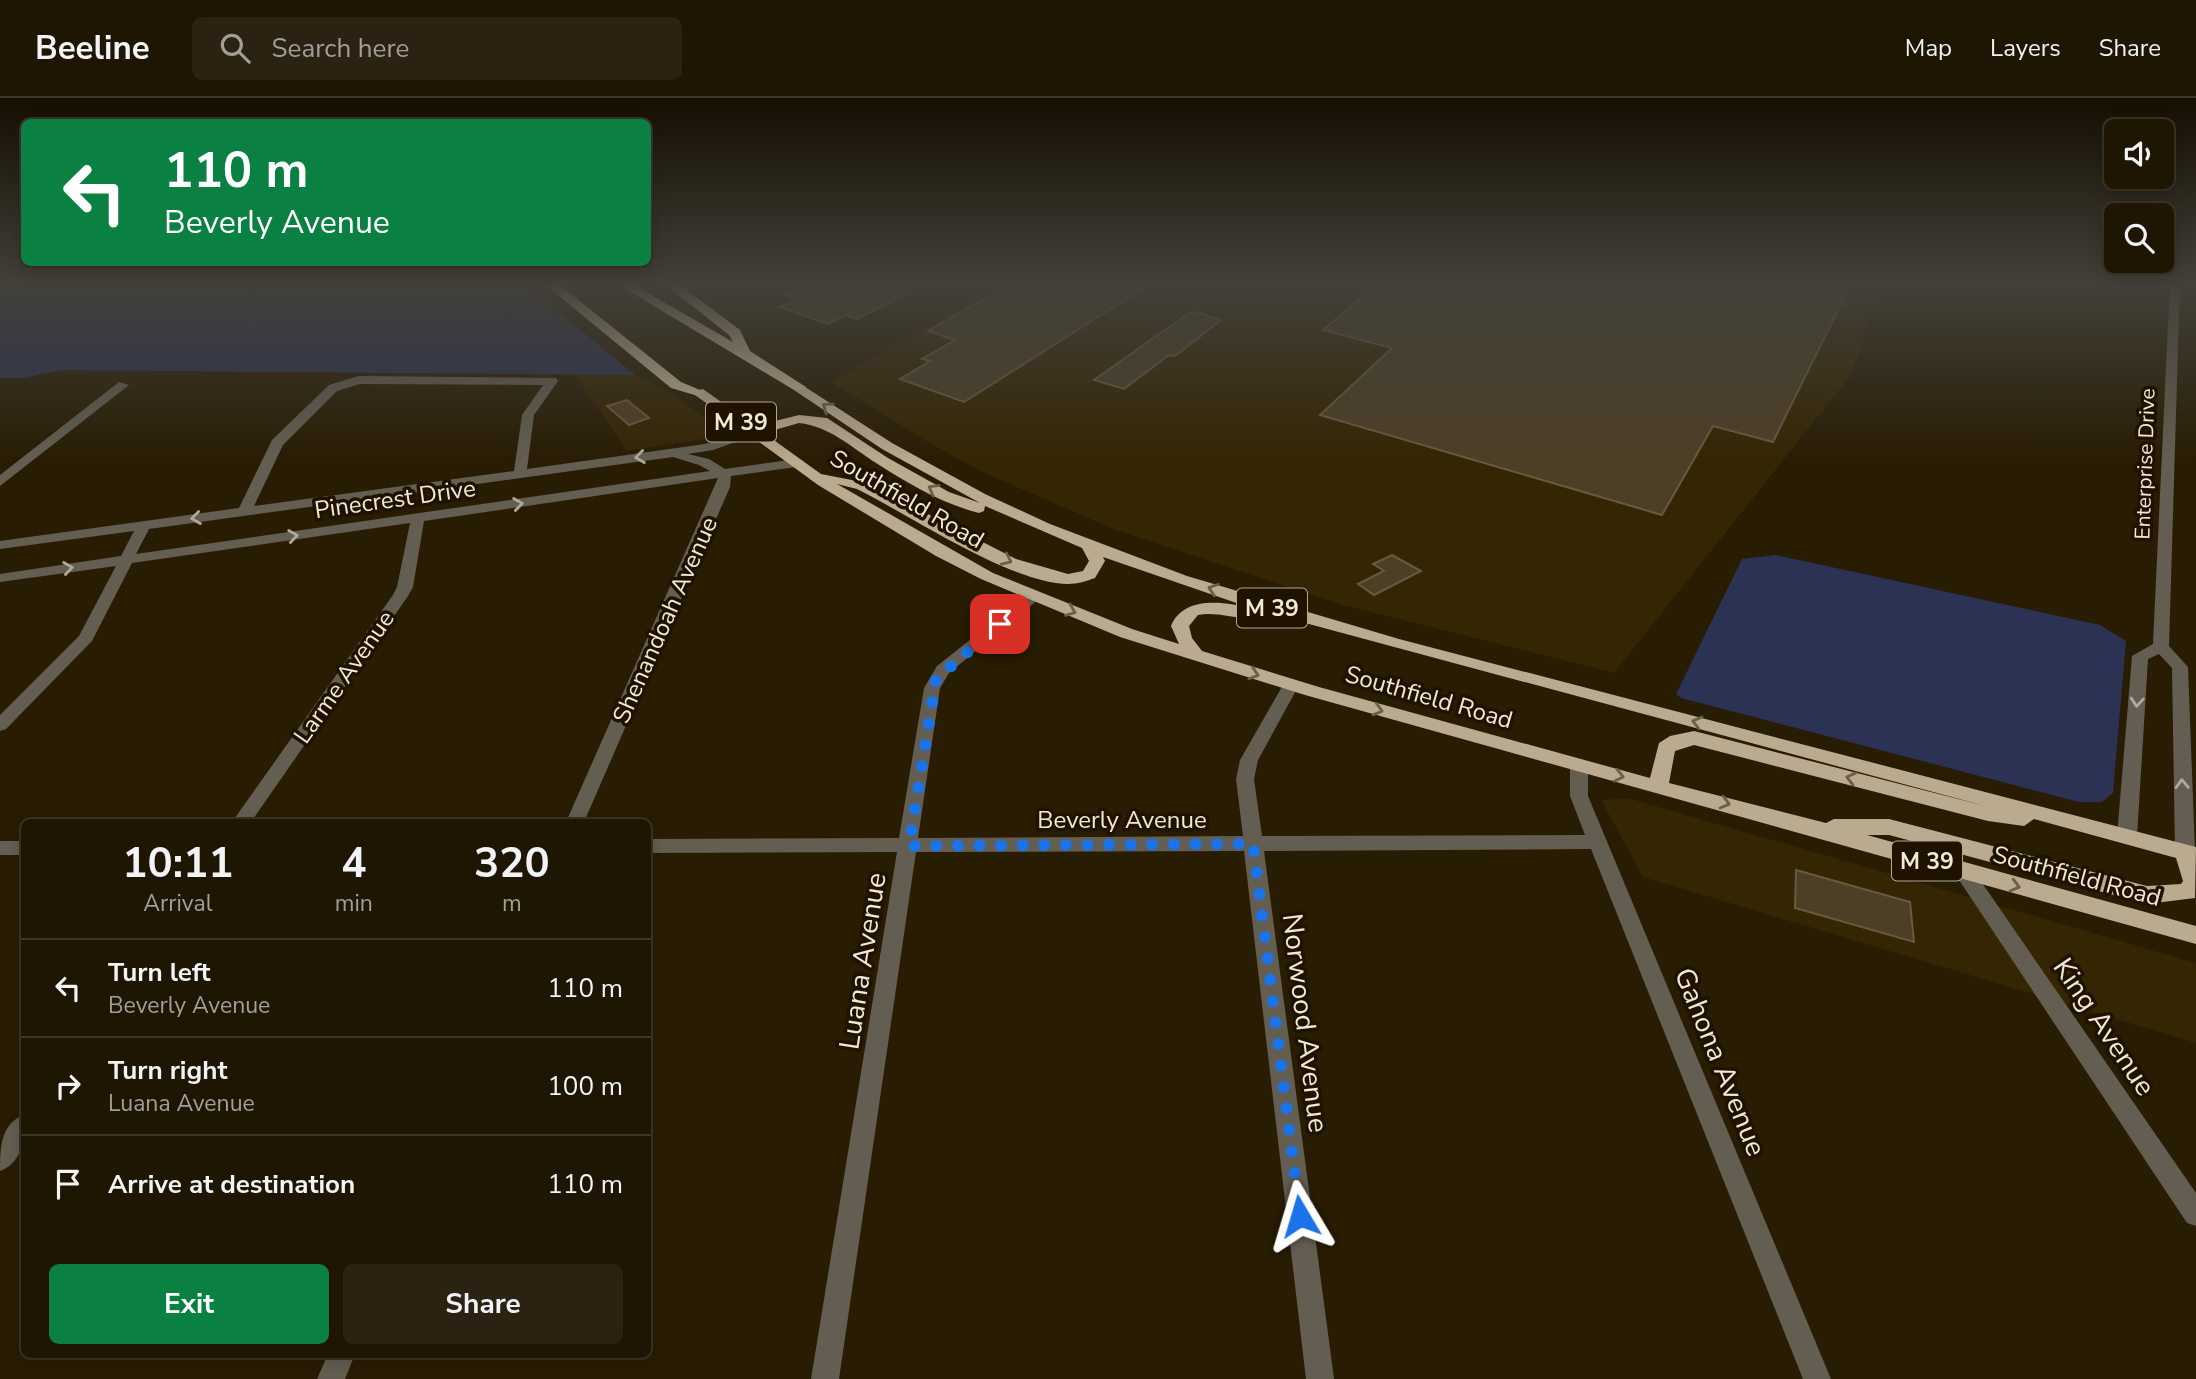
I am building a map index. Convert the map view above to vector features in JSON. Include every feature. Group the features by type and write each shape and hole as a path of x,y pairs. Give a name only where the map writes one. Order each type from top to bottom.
{"highway":[{"path":"622,342 676,385 698,392"},
{"name":"M 39","path":"640,342 698,392"},
{"name":"M 39","path":"724,342 799,387"},
{"path":"740,342 745,352"},
{"name":"Southfield Road","path":"799,387 856,428 906,458 1021,516 1170,575 1276,609 1514,676 2190,854"},
{"name":"Southfield Road","path":"698,392 811,474 942,553 1034,596 1126,633 1291,685 2196,935"},
{"path":"754,431 799,419 822,421 883,461 944,495 988,511 1021,516"},
{"path":"811,474 859,485 965,540 1051,578 1074,580 1089,575 1097,561 1087,543"},
{"path":"1197,656 1182,639 1178,629 1181,620 1199,608 1217,606 1424,660 1514,676"},
{"path":"1659,786 1666,748 1677,741 1694,738 1988,814 2085,825"},
{"path":"1815,828 1889,827 2147,895 2187,891 2194,882 2190,854"}],"street":[{"name":"Enterprise Drive","path":"2161,647 2173,342"},
{"path":"245,511 277,443 333,388 350,382 552,381 528,415 520,474"},
{"path":"0,482 123,385"},
{"name":"Pinecrest Drive","path":"0,545 667,454 708,447 754,431"},
{"path":"667,454 704,462 725,475"},
{"name":"Pinecrest Drive","path":"0,578 796,463"},
{"name":"Shenandoah Avenue","path":"576,819 719,498 725,475"},
{"name":"Larme Avenue","path":"243,819 400,596 405,587 418,518"},
{"path":"0,725 86,638 144,526"},
{"name":"Luana Avenue","path":"825,1379 936,679 1034,596"},
{"path":"2127,836 2140,656 2161,647 2180,667 2190,854"},
{"name":"Norwood Avenue","path":"1291,685 1247,768 1253,844 1320,1379"},
{"name":"Gahona Avenue","path":"1579,766 1578,796 1817,1379"},
{"name":"Beverly Avenue","path":"651,846 1598,842"},
{"path":"0,848 21,848"},
{"name":"King Avenue","path":"1964,872 2196,1214"},
{"path":"0,1160 21,1130"},
{"path":"331,1379 340,1358"}],"shaded area":[{"path":"0,342 595,342 635,375 61,370 24,378 0,378"},
{"path":"899,342 1862,342 1851,375 1614,673 1342,605 1116,530 982,472 831,382"},
{"path":"575,375 635,375 662,387 722,430 711,438 627,451"},
{"path":"1776,555 2100,625 2126,641 2113,793 2102,802 2079,802 1681,698 1676,694 1742,559"},
{"path":"1628,798 2196,963 2196,1043 1643,877 1601,800"}],"building":[{"path":"952,342 1059,342 964,402 900,379 930,361 922,359"},
{"path":"1148,342 1193,342 1175,356 1169,355 1124,389 1094,380"},
{"path":"1368,342 1822,342 1773,442 1713,426 1662,515 1320,415 1392,348"},
{"path":"627,400 649,418 629,425 607,406"},
{"path":"1392,555 1421,571 1374,595 1358,584 1384,571 1373,564"},
{"path":"1796,870 1910,902 1914,942 1795,908"}],"route":[{"path":"1000,624 943,670 932,688 909,846 1253,844 1300,1216"}]}
